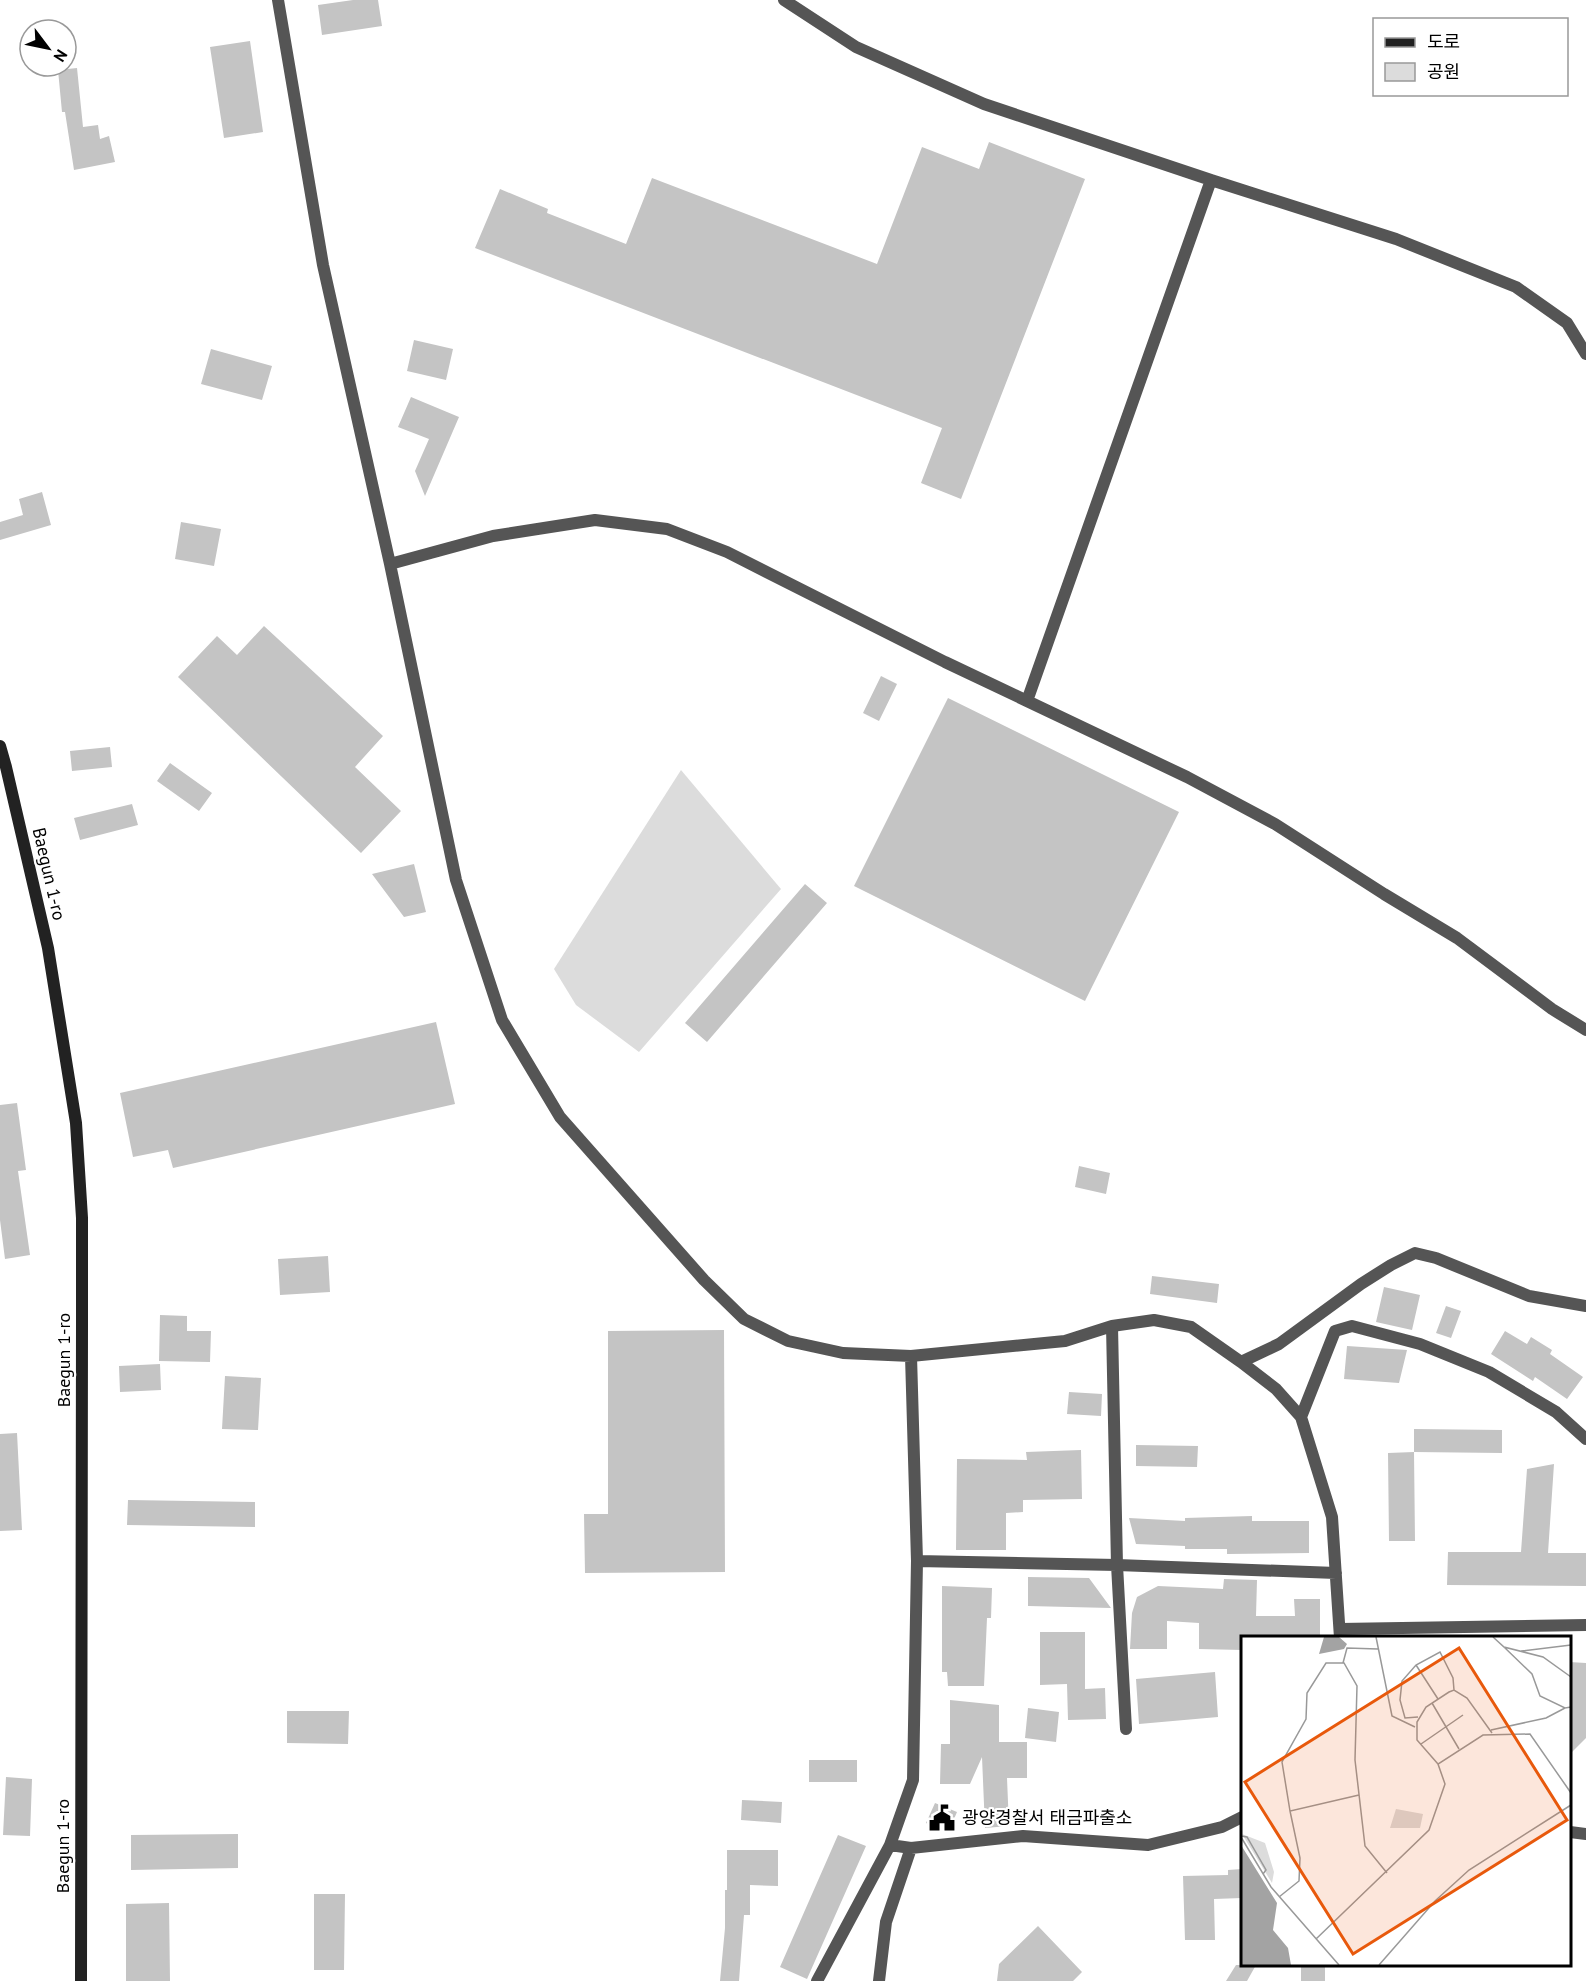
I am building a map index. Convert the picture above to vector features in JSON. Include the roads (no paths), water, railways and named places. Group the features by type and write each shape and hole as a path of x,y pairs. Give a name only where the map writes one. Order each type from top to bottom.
{"main road":[{"name":"Baegun 1-ro","path":"0,746 48,948 76,1123 82,1218 81,1981"}],"street":[{"path":"278,0 323,266 390,564 456,879 502,1020 560,1117 704,1280 744,1319 788,1341 843,1353 911,1356 1065,1341 1112,1326 1154,1320 1191,1327 1276,1389 1301,1416 1332,1517 1340,1633 1586,1625"},
{"path":"784,0 856,48 984,104 1396,239 1516,287 1567,323 1586,354"},
{"path":"1027,701 1211,180"},
{"path":"390,564 493,536 595,520 667,529 727,552 945,662 1187,777 1275,824 1457,938 1552,1009 1586,1030"},
{"path":"1241,1362 1280,1344 1361,1284 1415,1253 1436,1258 1529,1296 1586,1306"},
{"path":"1112,1326 1117,1565 1126,1729"},
{"path":"1301,1416 1335,1331 1352,1326 1420,1344 1489,1372 1556,1412 1586,1439"},
{"path":"817,1981 890,1845 913,1780 917,1561 911,1356"},
{"path":"917,1561 1336,1573"},
{"path":"890,1845 911,1848 1023,1836 1148,1845 1222,1827 1241,1818"},
{"path":"1571,1832 1586,1834"},
{"path":"879,1981 886,1922 911,1848"}],"place":[{"name":"광양경찰서 태금파출소","path":"942,1818"}]}
